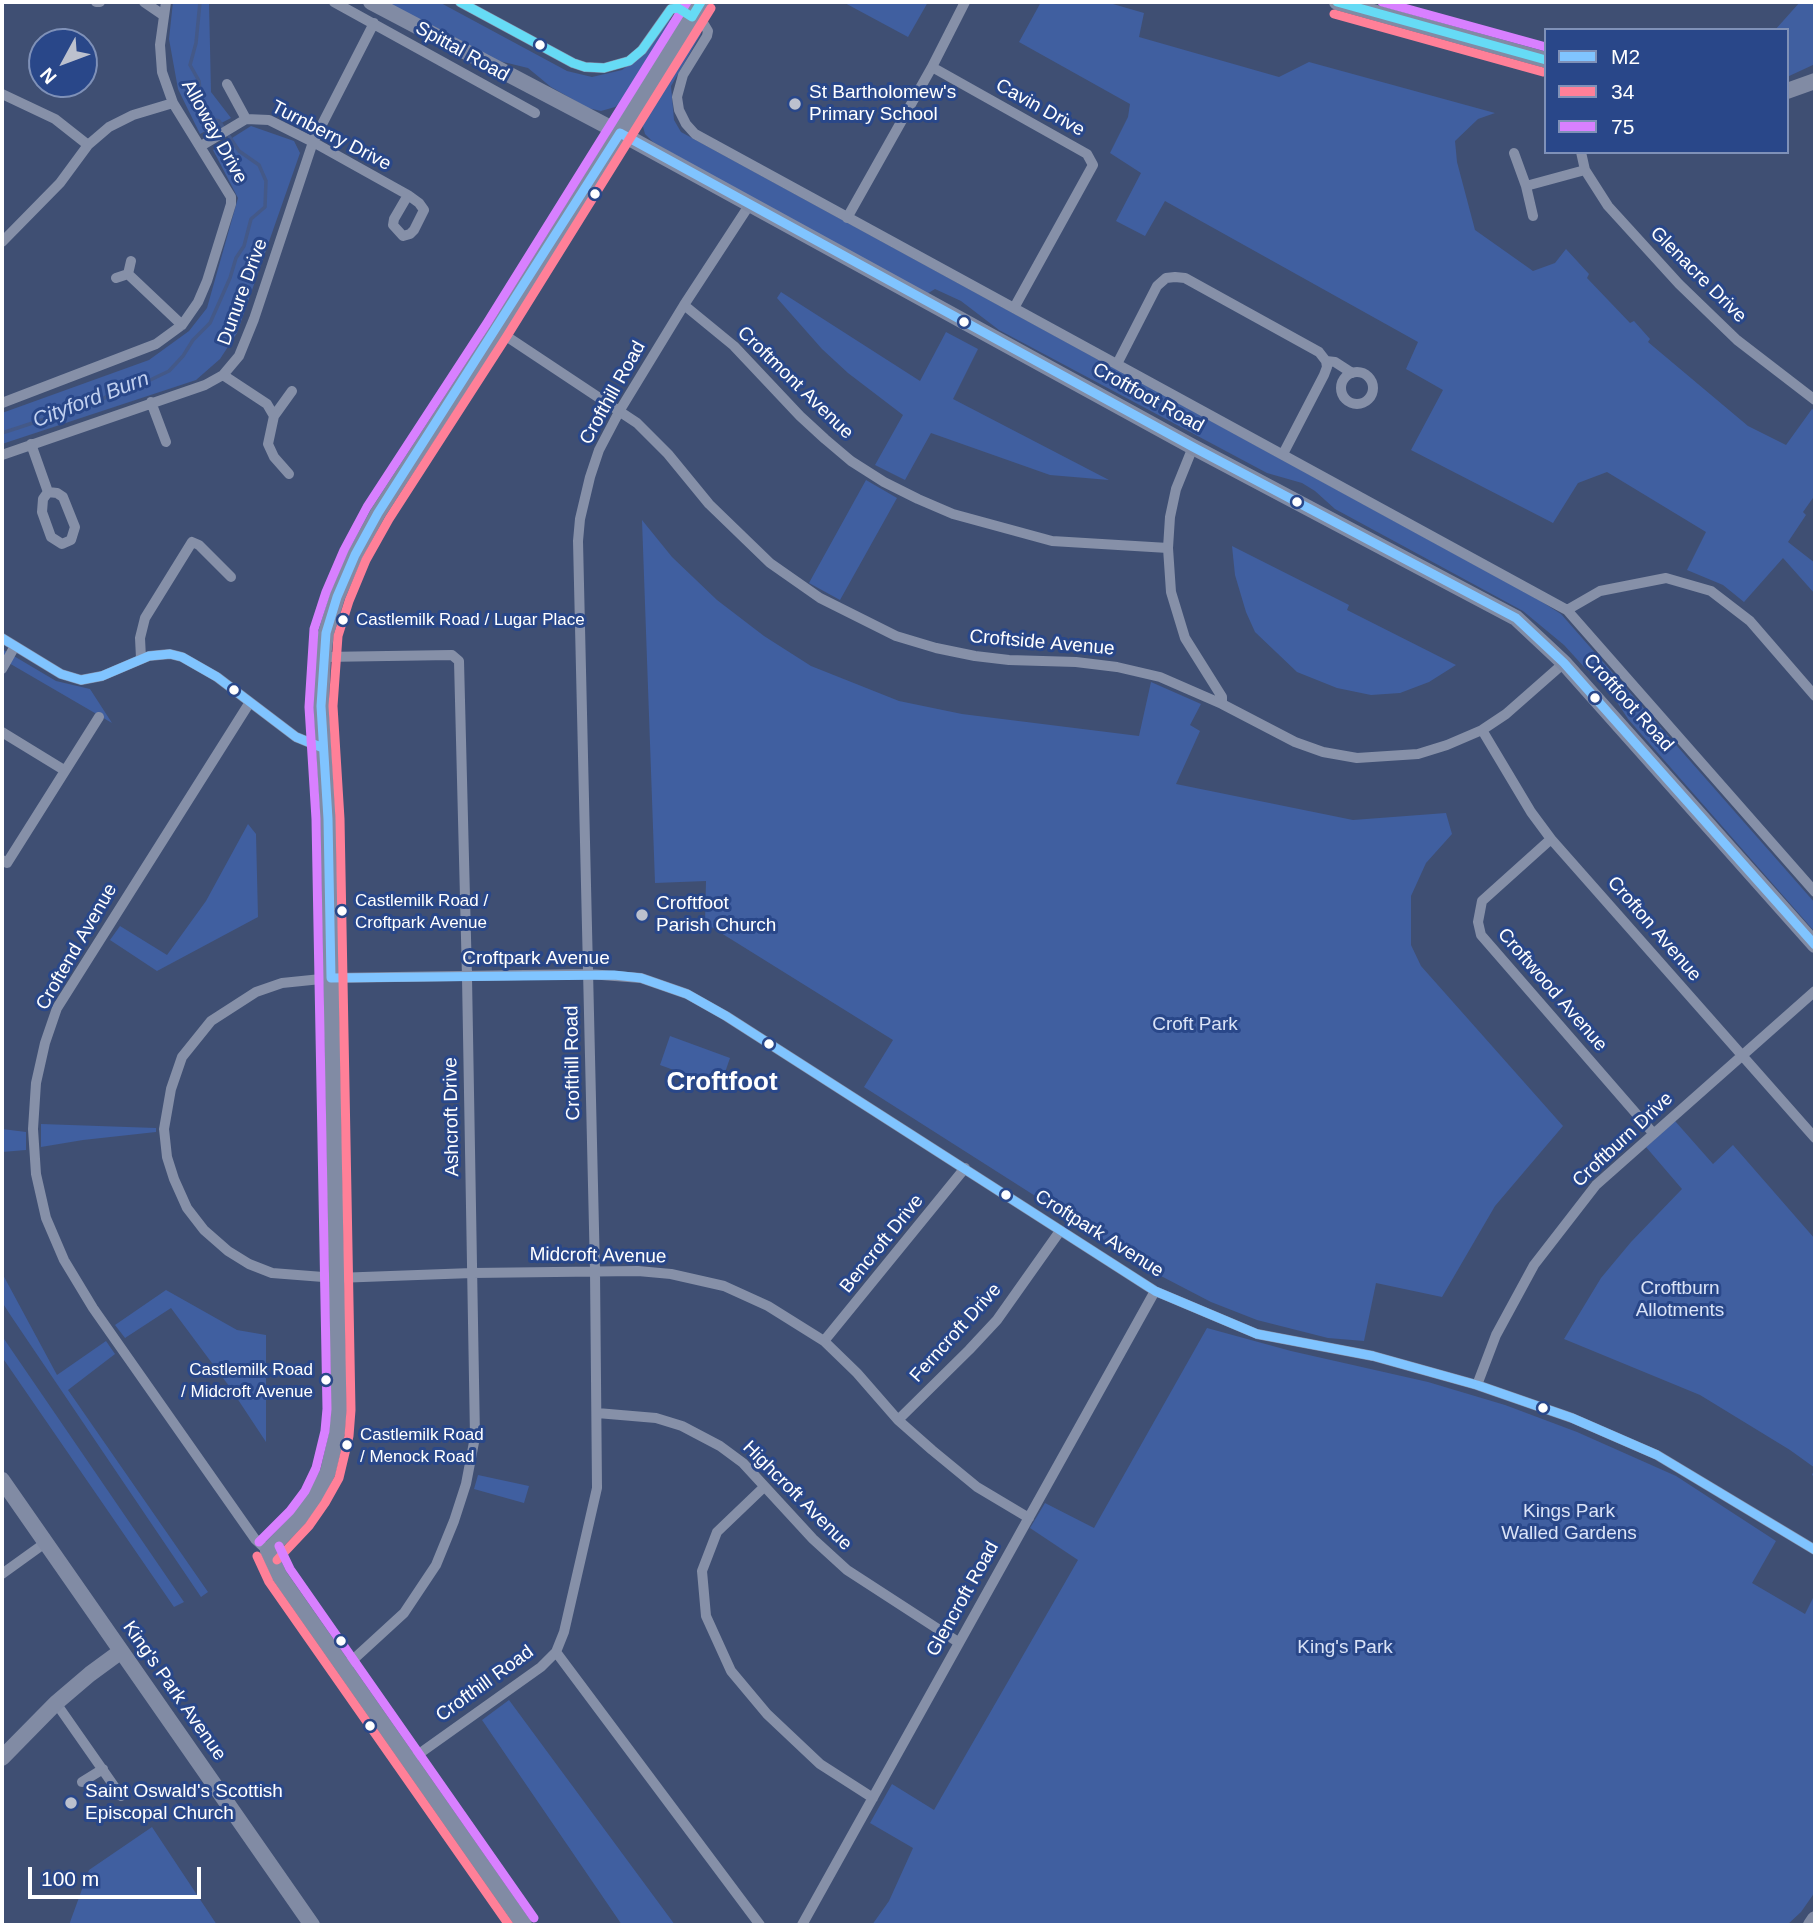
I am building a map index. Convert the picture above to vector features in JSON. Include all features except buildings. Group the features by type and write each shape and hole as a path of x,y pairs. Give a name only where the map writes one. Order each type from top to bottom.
{"street":[{"path":"144,2 163,15"},
{"name":"Alloway Drive","path":"2,403 156,344 181,325 198,302 207,281 231,204 229,190 173,103 162,72 160,46 166,2"},
{"name":"Spittal Road","path":"334,2 535,113"},
{"name":"Croftfoot Road","path":"371,2 620,133 1193,447 1516,618 1564,663 1815,945"},
{"path":"460,2 573,63 594,67 614,66 629,61 642,50 671,9 678,8 692,17"},
{"path":"524,1925 279,1575 268,1551 299,1519 328,1472 334,1451 339,1409 323,657 326,633 337,597 355,555 379,513 497,330 701,2"},
{"path":"847,218 932,67 965,2"},
{"path":"1337,2 1544,59"},
{"name":"Croftfoot Road","path":"692,17 702,21 708,31 683,75 677,97 686,124 695,134 1567,610 1815,892"},
{"name":"Dunure Drive","path":"2,455 205,385 223,375 239,356 254,319 313,142 374,23"},
{"name":"Cavin Drive","path":"932,67 1087,154 1093,165 1014,308"},
{"path":"1789,90 1815,81"},
{"path":"227,84 246,120"},
{"path":"2,94 55,119 88,145"},
{"path":"2,242 60,183 88,145 109,127 133,115 173,103"},
{"name":"Turnberry Drive","path":"201,146 246,120 269,120 408,195"},
{"path":"1514,153 1526,186 1532,216"},
{"name":"Glenacre Drive","path":"1581,154 1585,170 1608,206 1678,284 1737,340 1815,400"},
{"path":"1526,186 1585,170"},
{"name":"Crofthill Road","path":"409,1761 541,1667 556,1652 564,1632 597,1488 595,1271 578,541 580,519 599,450 620,410 684,305 751,204"},
{"path":"128,274 131,261"},
{"path":"128,274 181,325"},
{"path":"116,278 128,274"},
{"path":"1117,364 1157,286 1166,278 1185,278 1319,352 1326,361 1324,375 1283,454"},
{"name":"Croftmont Avenue","path":"684,305 734,346 825,439 851,461 884,482 953,514 1052,541 1168,548"},
{"name":"Croftside Avenue","path":"497,330 637,423 668,454 709,504 770,563 811,593 859,620 895,636 975,656 1076,662 1116,667 1160,677 1223,704 1295,742 1322,752 1357,758 1418,754 1482,730 1506,714 1564,663"},
{"path":"1326,361 1335,362 1352,373"},
{"path":"223,375 267,404 274,416"},
{"path":"289,474 274,457 268,444 274,416 292,391"},
{"path":"151,402 166,442"},
{"path":"32,444 48,492"},
{"path":"1193,447 1176,489 1170,517 1168,548 1171,592 1185,638 1222,697 1223,704"},
{"path":"48,492 63,497 75,527 71,540 62,544 51,537 42,512 43,499 48,492"},
{"path":"141,658 140,638 145,618 192,542 199,545 230,577"},
{"path":"1567,610 1600,591 1666,578 1711,591 1750,621 1815,696"},
{"path":"2,638 61,674 81,680 102,676 141,658 159,654 182,657 210,673 296,737 323,748"},
{"path":"2,668 16,646"},
{"name":"Ashcroft Drive","path":"323,657 452,655 459,661 467,977 475,1437 466,1485 436,1565 404,1613 344,1668"},
{"name":"Croftend Avenue","path":"250,702 57,1008 45,1043 36,1083 33,1129 36,1174 46,1218 64,1260 93,1308 255,1539 268,1551"},
{"path":"4,865 99,718"},
{"name":"Crofton Avenue","path":"1482,730 1531,812 1551,839 1815,1138"},
{"path":"2,732 64,770"},
{"name":"Croftwood Avenue","path":"1551,839 1482,901 1478,922 1481,935 1653,1133"},
{"name":"Croftpark Avenue","path":"336,1278 272,1273 228,1251 204,1230 187,1208 167,1157 164,1129 171,1089 182,1057 211,1021 256,992 282,983 331,978 589,975 641,978 687,994 726,1016 1155,1291 1257,1334 1373,1356 1477,1385 1572,1418 1657,1455 1815,1550"},
{"name":"Croftburn Drive","path":"1477,1385 1496,1335 1534,1265 1595,1185 1815,991"},
{"name":"Bencroft Drive","path":"824,1341 965,1168"},
{"name":"Ferncroft Drive","path":"898,1420 997,1320 1060,1231"},
{"name":"Midcroft Avenue","path":"336,1278 595,1271 671,1273 724,1286 768,1307 824,1341 857,1373 898,1420 977,1486 1029,1518"},
{"name":"Glencroft Road","path":"802,1925 1155,1291"},
{"name":"Highcroft Avenue","path":"597,1413 656,1418 682,1426 720,1446 743,1463 813,1539 847,1570 958,1642"},
{"name":"King's Park Avenue","path":"2,1480 312,1925"},
{"path":"764,1488 717,1532 702,1572 706,1616 731,1671 766,1714 820,1764 873,1798"},
{"path":"2,1574 46,1543"},
{"path":"2,1758 57,1703 120,1652"},
{"path":"556,1652 760,1925"},
{"path":"57,1703 121,1796"},
{"path":"82,1782 103,1769"},
{"path":"1811,1925 1815,1919"}],"green space":[{"path":"173,2 209,2 211,92 231,118 200,134 178,89 169,39"},
{"path":"386,2 439,2 567,71 592,77 622,70 642,55 668,20 672,20 625,98 615,107 601,111 588,108 551,87 528,68 491,59"},
{"path":"843,2 928,2 908,37"},
{"path":"1041,2 1106,2 1144,13 1139,37 1279,77 1309,62 1495,113 1478,119 1455,141 1457,162 1475,230 1533,271 1555,263 1566,249 1589,274 1587,278 1630,323 1634,321 1650,339 1648,342 1748,426 1786,445 1812,409 1815,411 1815,495 1803,512 1806,515 1788,542 1815,563 1815,594 1783,558 1744,602 1723,585 1687,570 1706,532 1607,472 1578,483 1553,523 1411,450 1443,390 1406,369 1418,342 1165,201 1145,236 1116,221 1141,173 1110,153 1128,117 1130,104 1019,42"},
{"path":"1800,2 1815,2 1815,64 1789,76 1789,28 1777,28"},
{"path":"698,32 701,34 671,86 674,120 681,132 1561,614 1815,903 1815,932 1628,719 1604,682 1523,611 1335,509 1302,483 1267,473 999,330 961,301 935,289 925,295 653,142 645,134 642,123"},
{"path":"251,126 294,141 300,153 237,333 220,359 196,380 2,444 2,413 149,360 189,331 207,308 238,198 213,150"},
{"path":"781,292 920,381 946,332 978,349 953,399 1109,480 1050,475 931,433 905,480 875,465 903,415 848,373 822,349 777,298"},
{"path":"866,480 897,498 840,600 809,583"},
{"name":"Croft Park","path":"642,520 672,557 717,600 764,636 811,666 899,701 962,714 1139,736 1151,682 1201,704 1190,725 1200,731 1176,784 1353,820 1446,813 1452,834 1426,863 1411,896 1411,945 1421,966 1563,1126 1495,1206 1442,1297 1376,1283 1364,1341 1328,1338 1257,1320 1211,1302 1161,1276 864,1087 893,1040 705,923 706,881 655,883"},
{"path":"1232,546 1349,605 1347,610 1456,665 1429,682 1400,693 1371,695 1337,688 1297,672 1255,632 1235,575"},
{"path":"2,649 56,681 90,689 112,723 2,659"},
{"path":"248,824 256,834 258,917 157,971 110,940 120,926 167,955 206,901"},
{"path":"670,1036 730,1058 720,1087 660,1065"},
{"name":"Croftburn Allotments","path":"1675,1121 1713,1164 1733,1145 1815,1239 1815,1468 1700,1395 1564,1339 1601,1278 1682,1189 1646,1147"},
{"path":"41,1124 156,1128 156,1132 41,1147"},
{"path":"2,1129 26,1132 26,1150 2,1152"},
{"path":"2,1273 57,1375 106,1341 115,1354 68,1390 208,1592 201,1597 2,1302"},
{"path":"166,1290 237,1330 266,1335 266,1442 229,1386 171,1308 125,1338 115,1325"},
{"name":"King's Park","path":"1207,1328 1291,1351 1428,1382 1505,1405 1577,1432 1676,1476 1776,1541 1752,1583 1805,1614 1815,1594 1815,1892 1801,1912 1787,1925 872,1925 889,1901 913,1848 870,1823 892,1784 934,1810 1078,1560 1030,1528 1045,1503 1094,1528"},
{"path":"2,1336 184,1602 174,1607 2,1357"},
{"path":"478,1475 529,1486 524,1503 474,1489"},
{"path":"509,1700 675,1925 622,1925 482,1720"},
{"path":"152,1827 217,1925 69,1925 89,1870"}],"waterway":[{"name":"Cityford Burn","path":"2,433 100,401 119,388 144,383 169,371 210,323 236,258 244,246 251,219 265,207 266,181 259,165 239,151 219,121 207,118 202,111 199,81 190,65 196,43 200,2"}],"transit line":[{"path":"460,2 573,63 604,68 629,61 642,50 671,9 678,8 692,17 701,2"},
{"name":"75","path":"259,1542 290,1511 305,1491 316,1468 327,1409 316,819 309,707 314,629 344,550 367,507 487,323 687,2"},
{"path":"1337,2 1544,59"},
{"name":"75","path":"1382,2 1544,46"},
{"name":"34","path":"277,1560 309,1526 339,1478 349,1436 351,1410 340,819 333,706 338,636 366,560 389,519 507,336 711,8"},
{"name":"34","path":"1334,14 1543,72"},
{"name":"M2","path":"620,133 378,513 355,555 337,597 326,633 321,706 328,819 331,978 614,975 641,978 687,994 726,1016 1155,1291 1257,1334 1373,1356 1477,1385 1572,1418 1657,1455 1815,1550"},
{"name":"M2","path":"620,133 1193,447 1516,618 1564,663 1815,945"},
{"name":"M2","path":"2,638 61,674 81,680 102,676 149,656 170,654 182,657 217,677 296,737 323,748"},
{"name":"75","path":"279,1546 290,1569 534,1918"},
{"name":"34","path":"257,1556 269,1582 509,1925"}],"place":[{"name":"St Bartholomew's Primary School","path":"795,104"},
{"name":"Castlemilk Road / Lugar Place","path":"343,620"},
{"name":"Castlemilk Road / Croftpark Avenue","path":"342,911"},
{"name":"Croftfoot Parish Church","path":"642,915"},
{"name":"Castlemilk Road / Midcroft Avenue","path":"326,1380"},
{"name":"Castlemilk Road / Menock Road","path":"347,1445"},
{"name":"Saint Oswald's Scottish Episcopal Church","path":"71,1803"}],"district":[{"name":"Croftfoot","path":"722,1083"}],"park label":[{"name":"Kings Park Walled Gardens","path":"1569,1523"}]}
